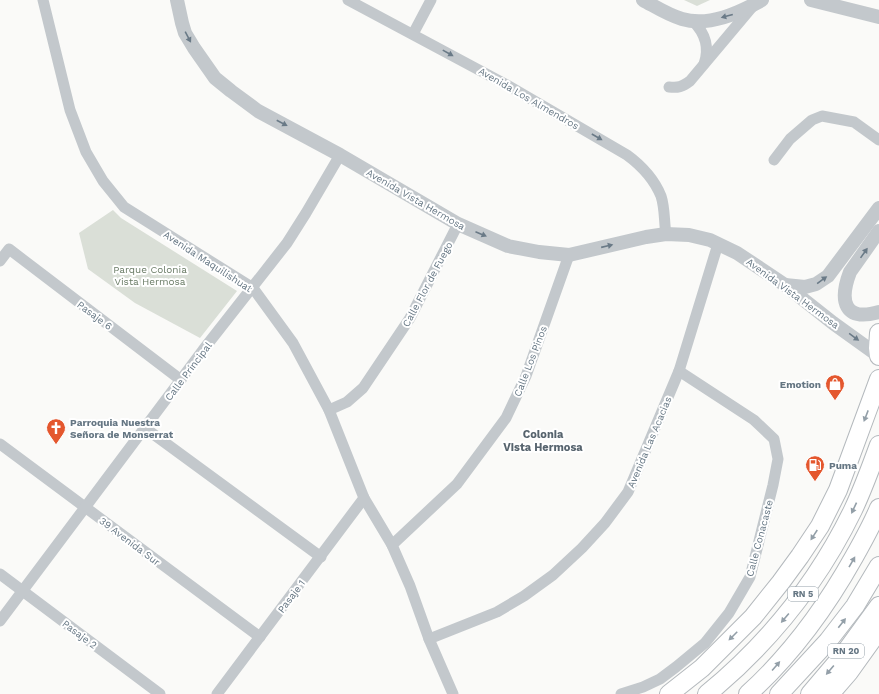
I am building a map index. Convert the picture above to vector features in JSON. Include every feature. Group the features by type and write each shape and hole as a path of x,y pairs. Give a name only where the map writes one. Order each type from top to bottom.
{"highway":[{"path":"879,333 879,356"},
{"path":"669,694 702,668 753,616 781,582 820,526 838,490 879,379"},
{"name":"RN 5","path":"707,694 748,658 795,605 824,563 854,509 879,445"},
{"name":"RN 5","path":"748,694 774,668 820,612 851,563 879,508"},
{"path":"779,694 828,641 855,606 879,566"},
{"name":"RN 20","path":"810,694 844,654 879,606"},
{"name":"RN 20","path":"830,694 849,672 879,630"}],"street":[{"name":"Avenida Maquilishuat","path":"43,0 70,110 86,152 103,181 124,207 253,288 293,343 328,410 364,498 392,545 410,586 428,639"},
{"name":"Avenida Vista Hermosa","path":"177,0 182,23 200,58 215,78 242,100 258,111 340,155 458,224 508,246 538,252 569,255 646,237 666,234 689,235 718,244 737,253 785,285 833,323 879,356"},
{"name":"Avenida Los Almendros","path":"348,0 507,85 637,162 650,176 661,197 666,234"},
{"path":"413,34 431,0"},
{"path":"643,0 670,14 693,21 716,19 734,14 759,2"},
{"path":"811,0 879,17"},
{"path":"669,87 679,88 684,86 703,67 759,2"},
{"path":"693,21 699,27 706,42 706,59 703,67"},
{"path":"774,160 790,139 812,120 822,116 854,122 879,140"},
{"name":"Calle Principal","path":"0,621 298,227 340,155"},
{"path":"785,285 805,287 816,284 828,276 879,208"},
{"name":"Calle Flor de Fuego","path":"328,410 348,402 363,388 410,318 458,224"},
{"path":"879,231 850,272 844,298 848,309 854,313 861,315 879,312"},
{"name":"Avenida Las Acacias","path":"428,639 497,612 524,596 553,575 582,548 605,523 628,492 679,371 718,244"},
{"name":"Pasaje 6","path":"0,261 9,249 181,380"},
{"name":"Calle Los Pinos","path":"392,545 457,484 506,418 526,376 569,255"},
{"name":"Calle Conacaste","path":"621,694 643,687 660,679 705,643 729,613 750,577 775,479 778,459 774,439 754,420 679,371"},
{"path":"145,428 321,557"},
{"name":"39 Avenida Sur","path":"0,444 260,637"},
{"name":"Pasaje 1","path":"217,694 364,498"},
{"name":"Pasaje 2","path":"0,574 160,694"},
{"path":"428,639 453,694"}],"green space":[{"path":"684,0 710,0 697,6"},
{"name":"Parque Colonia Vista Hermosa","path":"113,210 121,218 237,291 200,338 135,303 88,269 79,233"}],"place":[{"name":"Emotion","path":"835,401"},
{"name":"Parroquia Nuestra Señora de Monserrat","path":"56,445"},
{"name":"Puma","path":"815,482"}],"district":[{"name":"Colonia Vista Hermosa","path":"543,440"}]}
